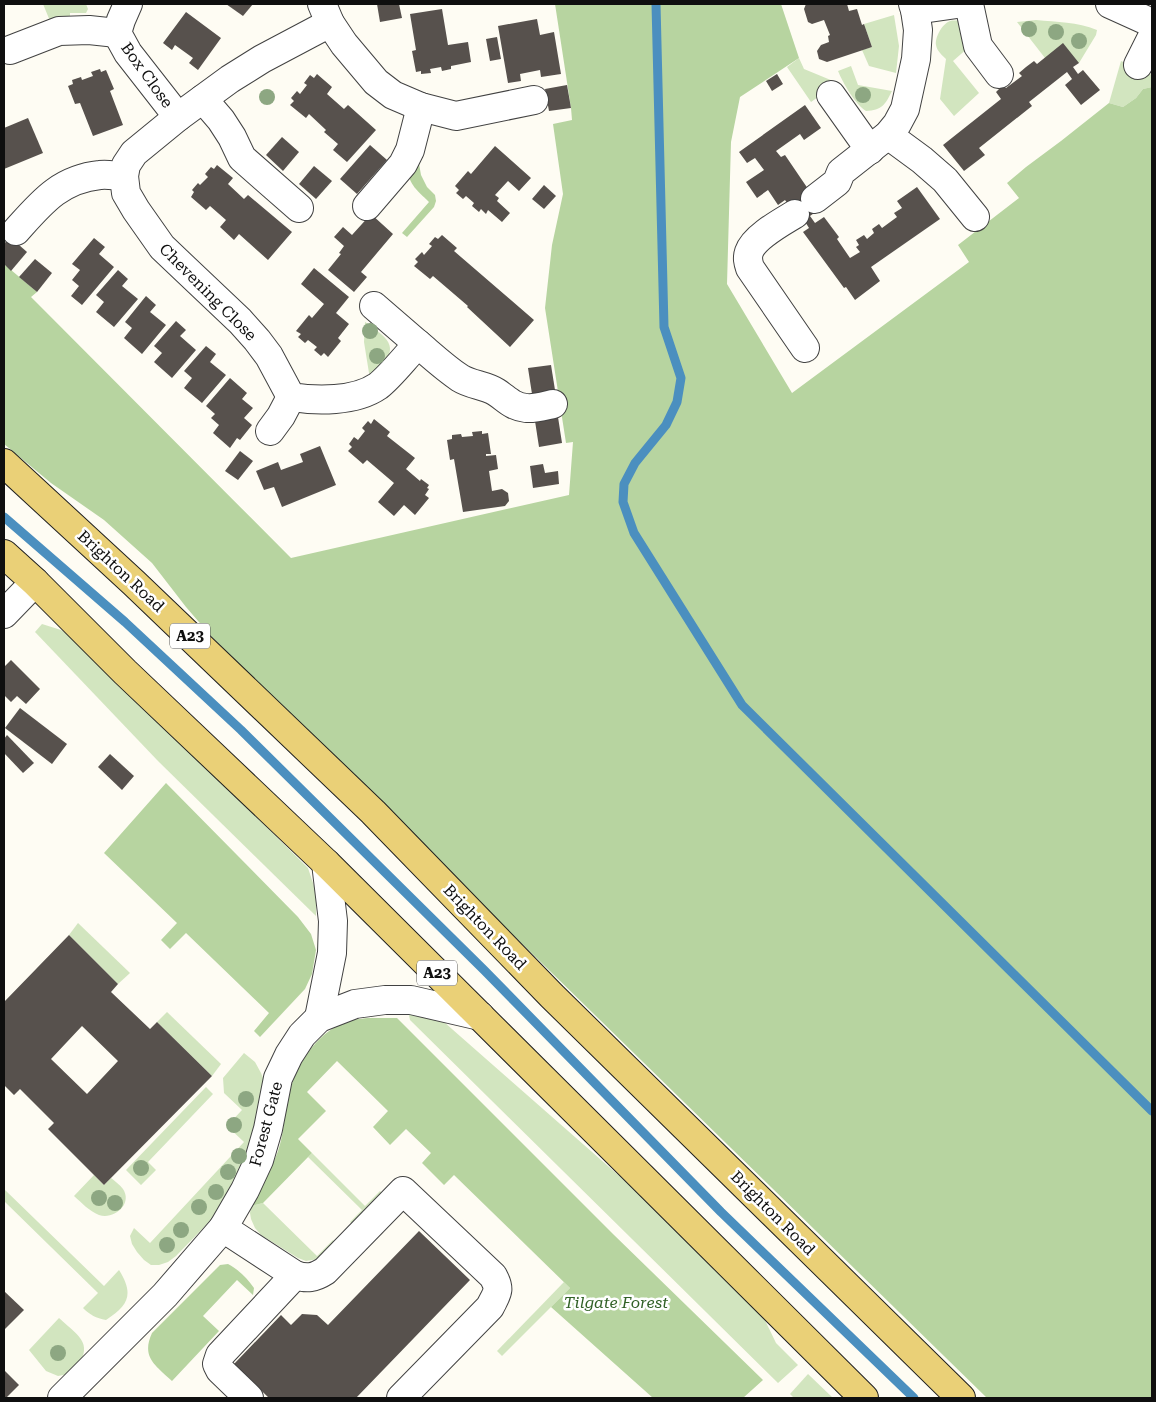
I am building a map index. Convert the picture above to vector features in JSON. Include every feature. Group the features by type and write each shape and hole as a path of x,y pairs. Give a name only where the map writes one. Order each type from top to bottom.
{"main road":[{"name":"Brighton Road","path":"4,463 134,583 373,812 552,996 961,1398"},
{"name":"A23","path":"4,554 326,863 864,1398"}],"street":[{"name":"Box Close","path":"128,4 117,33 128,53 178,117"},
{"path":"805,348 750,268 748,260 749,251 754,244 837,182 841,172 879,142 897,124 905,109 916,59 918,30 914,7 957,4"},
{"path":"969,4 978,46 999,74"},
{"path":"1110,4 1152,23"},
{"path":"16,231 42,200 64,185 82,178 102,174 124,176 126,165 134,153 178,117 326,13 344,44 376,82 393,94 421,107 456,116 534,100"},
{"name":"Box Close","path":"10,50 58,31 89,30 117,33"},
{"path":"1138,65 1152,37"},
{"path":"831,95 879,142 922,160 946,180 975,217"},
{"path":"203,99 221,120 242,158 299,208"},
{"path":"366,206 403,164 410,150 421,107"},
{"name":"Chevening Close","path":"124,176 126,193 162,247 240,321 257,340 269,356 290,398"},
{"path":"374,306 460,378 496,392 516,406 528,408 553,404"},
{"path":"270,431 281,416 290,398 313,400 365,393 378,386 418,344"},
{"path":"4,614 35,582"},
{"path":"318,1018 332,953 333,915 326,863"},
{"name":"Forest Gate","path":"62,1398 165,1295 223,1228 245,1190 259,1160 268,1129 278,1078 289,1054 302,1035 318,1018 355,1004 386,1000 411,1000 480,1016"},
{"path":"223,1228 295,1275 305,1278 315,1277 325,1271 403,1192 493,1276 498,1284 496,1294 490,1306 401,1398"},
{"path":"249,1398 220,1370 217,1364 220,1355 295,1275"}],"green space":[{"path":"43,4 86,4 88,9 86,13 70,13 70,18 50,21"},
{"path":"555,4 781,4 799,58 740,97 731,142 727,284 792,393 969,262 958,245 1019,198 1007,183 1109,103 1123,107 1136,98 1143,89 1152,87 1152,1398 987,1398 340,766 211,636 152,563 104,520 51,483 4,444 4,264 37,292 31,297 291,558 569,495 573,442 566,443 545,308 552,245 563,194 553,124 572,120"},
{"path":"894,15 899,46 896,73 869,66 862,50 872,47 864,24"},
{"path":"959,20 969,47 953,61 979,93 954,116 940,99 946,59 937,49 936,42 944,25 950,21"},
{"path":"1036,20 1082,25 1097,30 1096,35 1079,63 1045,58 1017,22"},
{"path":"799,58 804,69 838,83 811,102 787,67"},
{"path":"1121,61 1152,75 1152,87 1143,89 1136,98 1123,107 1109,103"},
{"path":"851,66 858,85 892,91 882,106 866,111 854,98 838,71"},
{"path":"418,158 421,175 427,187 435,195 436,201 434,207 407,237 402,233 429,202 415,187 408,175 407,169"},
{"path":"365,322 387,340 390,350 386,360 373,374 369,373 364,342"},
{"path":"42,624 61,630 78,641 308,868 316,892 316,916 158,761 35,632"},
{"path":"166,783 298,917 311,934 316,950 312,974 305,989 260,1037 254,1031 269,1013 186,933 170,949 161,940 177,923 104,853"},
{"path":"78,923 130,973 118,984 69,935"},
{"path":"408,1011 428,1012 444,1022 641,1195 762,1314 776,1343 798,1365 778,1383 410,1020"},
{"path":"167,1012 221,1064 212,1076 157,1022"},
{"name":"Tilgate Forest","path":"368,1018 397,1018 613,1234 763,1380 743,1398 653,1398 551,1307 570,1288 454,1175 444,1185 422,1163 431,1153 406,1129 390,1145 373,1127 388,1111 337,1061 307,1092 326,1111 298,1139 312,1153 263,1203 251,1206 266,1179 278,1151 291,1087 301,1064 315,1043 334,1027 348,1021"},
{"path":"244,1053 255,1062 265,1083 254,1140 222,1206 209,1222 168,1262 151,1265 144,1260 132,1244 130,1236 134,1228 150,1243 244,1142 227,1126 242,1110 224,1093 223,1078"},
{"path":"206,1087 213,1094 148,1162 156,1170 141,1185 126,1170"},
{"path":"312,1153 365,1206 380,1191 383,1194 352,1224 350,1222 362,1210 308,1157"},
{"path":"94,1175 104,1185 111,1178 123,1189 126,1200 116,1213 105,1216 99,1215 74,1196"},
{"path":"4,1189 104,1286 119,1270 124,1278 128,1292 124,1304 114,1315 106,1320 93,1316 83,1308 98,1293 4,1201"},
{"path":"263,1203 317,1256 333,1240 335,1243 318,1259 306,1261 298,1258 261,1235 255,1228 251,1219 251,1206"},
{"path":"228,1264 249,1281 254,1288 253,1295 237,1280 203,1316 219,1331 172,1381 155,1365 149,1355 148,1348 152,1333 220,1265"},
{"path":"564,1282 570,1288 502,1356 497,1351"},
{"path":"59,1318 79,1337 83,1342 84,1348 80,1363 74,1373 58,1376 46,1371 29,1350"},
{"path":"808,1374 833,1398 794,1398 790,1394"}],"building":[{"path":"226,4 253,4 243,16"},
{"path":"377,4 399,4 402,18 380,22"},
{"path":"806,4 847,4 849,11 857,9 872,47 827,62 819,59 817,51 821,45 829,42 828,36 830,35 824,20 812,24 808,22 804,9"},
{"path":"442,9 448,45 468,42 471,62 451,66 451,69 442,71 441,67 430,69 431,73 421,74 421,71 416,72 412,51 416,50 410,14"},
{"path":"186,12 221,38 198,70 189,63 193,58 175,45 172,50 163,43"},
{"path":"537,19 540,35 554,32 561,74 541,77 540,70 520,74 521,81 508,83 498,26"},
{"path":"497,37 501,59 490,61 486,39"},
{"path":"1063,43 1079,63 1073,67 1078,74 1083,70 1100,90 1081,105 1065,85 1072,79 1067,72 1029,102 1032,106 979,148 985,155 964,171 943,145 1001,99 996,92 1003,85 1006,88 1022,76 1019,73 1026,67 1034,61 1037,64"},
{"path":"100,69 101,72 106,70 114,89 110,91 123,125 93,136 80,103 75,104 68,86 73,84 72,80 81,77 82,80 93,76 91,72"},
{"path":"317,74 332,87 327,94 344,109 348,105 376,130 347,162 333,150 338,144 324,132 326,130 309,114 306,118 290,105 294,101 291,98 297,91 300,94 307,85 304,83 310,75 314,78"},
{"path":"777,74 783,84 772,91 766,81"},
{"path":"567,85 571,108 549,111 545,89"},
{"path":"805,105 821,128 804,140 800,134 776,151 781,157 785,155 821,208 810,216 815,223 824,217 839,237 837,239 850,258 860,252 856,247 859,245 856,240 864,235 867,239 874,233 872,229 879,224 882,228 897,217 894,213 902,208 897,201 917,187 940,219 871,267 880,281 855,300 803,232 809,228 804,220 801,222 785,200 778,205 768,190 757,198 746,182 764,170 755,158 747,163 739,152"},
{"path":"28,118 43,153 4,169 4,128"},
{"path":"282,137 299,152 283,171 266,155"},
{"path":"370,145 387,160 357,194 340,179"},
{"path":"495,146 531,178 519,191 508,181 495,195 499,198 497,201 510,213 502,222 488,210 486,214 481,209 479,212 472,206 474,203 466,196 463,199 456,193 459,190 455,186 468,171 471,174"},
{"path":"217,165 233,178 228,184 244,199 248,195 292,232 268,260 239,234 234,240 220,227 226,220 210,206 206,210 191,197 194,192 192,190 198,183 200,185 208,177 205,174 211,167 214,169"},
{"path":"314,166 332,181 316,199 299,184"},
{"path":"544,185 556,196 544,209 532,199"},
{"path":"371,214 393,234 361,272 367,277 354,292 328,270 341,254 339,253 344,246 334,237 343,227 352,235"},
{"path":"442,235 457,248 454,251 534,320 510,347 468,306 433,276 430,279 414,266 418,262 415,259 422,252 424,255 432,246 429,244 435,237 438,239"},
{"path":"10,237 27,252 11,271 4,264 4,244"},
{"path":"94,238 105,247 99,254 114,267 82,305 71,296 79,286 72,280 80,270 72,264"},
{"path":"35,259 52,273 37,292 19,277"},
{"path":"314,268 349,297 336,313 349,324 338,338 341,341 328,357 324,353 321,356 314,350 317,347 308,340 305,343 298,337 301,334 296,331 309,315 312,318 324,304 301,284"},
{"path":"118,270 128,279 122,286 138,299 114,327 96,312 104,302 96,295"},
{"path":"146,296 156,305 150,312 166,325 142,354 124,338 132,328 125,322"},
{"path":"176,321 186,330 180,336 196,350 172,378 154,362 162,353 154,346"},
{"path":"206,346 216,354 210,362 226,375 202,403 184,388 192,378 184,371"},
{"path":"551,365 555,390 532,394 528,368"},
{"path":"230,378 247,393 242,399 253,408 244,418 252,425 240,440 237,438 230,448 213,433 219,425 211,418 215,414 206,406"},
{"path":"558,417 562,443 539,447 535,421"},
{"path":"374,419 390,432 387,436 415,458 406,469 420,481 421,479 429,485 425,495 429,498 415,515 404,505 394,516 378,502 394,483 367,460 363,464 348,451 352,447 349,444 354,437 358,440 365,431 362,428 368,421 371,424"},
{"path":"482,431 482,434 488,433 491,454 486,454 486,456 496,455 498,469 489,471 492,491 502,489 508,493 509,501 505,506 463,512 454,459 450,460 447,440 452,439 452,435 461,434 462,437 473,436 472,432"},
{"path":"320,446 336,485 282,507 274,487 264,490 256,471 278,462 281,470 303,462 300,454"},
{"path":"240,451 253,461 238,480 225,471"},
{"path":"543,464 545,473 558,471 559,484 533,488 530,466"},
{"path":"11,660 40,689 26,704 17,696 11,702 4,695 4,667"},
{"path":"20,708 67,744 52,764 5,728"},
{"path":"7,735 34,763 23,773 4,753 4,739"},
{"path":"110,754 134,776 122,790 98,767"},
{"path":"69,935 118,984 111,992 150,1029 157,1022 212,1076 104,1185 48,1129 54,1123 20,1089 14,1095 4,1085 4,1002","holes":["82,1026 118,1061 87,1094 51,1059"]},
{"path":"419,1231 470,1280 356,1398 269,1398 234,1364 281,1315 291,1325 302,1314 317,1315 328,1325"},
{"path":"4,1291 24,1310 4,1330"},
{"path":"4,1370 19,1385 6,1398 4,1398"}],"waterway":[{"path":"656,4 664,327 681,378 677,402 666,425 635,463 624,484 623,502 634,533 742,705 1152,1111"},
{"path":"4,517 125,622 241,730 484,970 721,1212 914,1398"}]}
